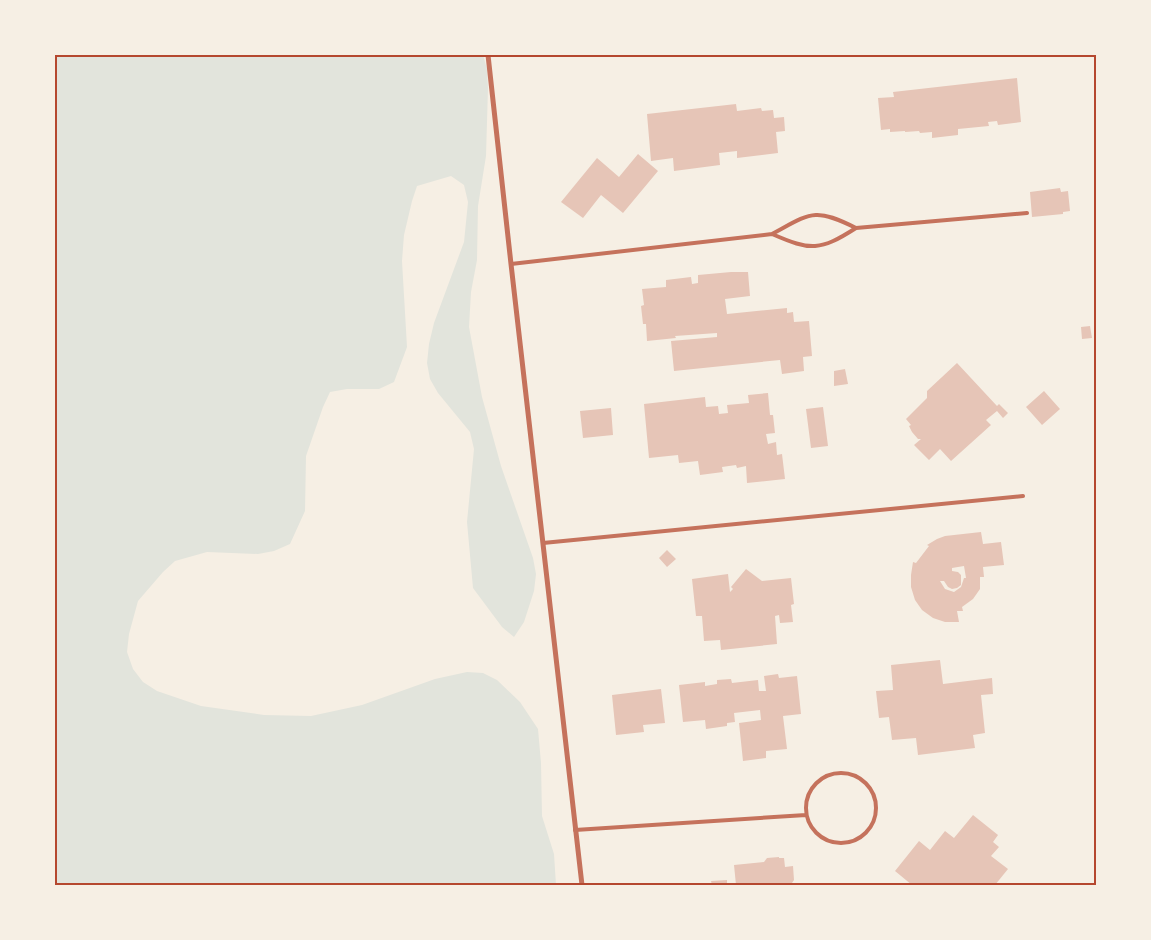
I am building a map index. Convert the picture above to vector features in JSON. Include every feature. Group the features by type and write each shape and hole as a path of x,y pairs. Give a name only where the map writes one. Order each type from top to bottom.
{"street":[{"path":"488,55 582,885"}],"lane":[{"path":"772,234 794,244 815,248 839,239 856,228 1027,213"},
{"path":"511,264 772,234 806,216 817,214 835,218 856,228"},
{"path":"543,542 1022,496"},
{"path":"834,772 845,772 865,781 872,790 876,800 874,822 867,832 848,843 837,844 817,834 810,826 806,815 808,793 814,784 834,772"},
{"path":"575,830 806,815"}],"shaded area":[{"path":"55,55 187,55 190,57 191,55 483,55 487,69 488,88 486,156 478,206 477,260 471,292 469,327 482,397 501,466 533,558 536,574 534,591 524,622 514,637 502,627 473,588 467,522 474,449 470,432 438,393 430,379 427,363 434,323 464,242 468,202 464,185 451,176 417,186 412,201 404,235 402,261 407,347 394,382 379,389 347,389 330,392 306,456 305,511 290,544 274,551 258,554 207,552 175,561 138,601 129,634 127,652 133,669 143,682 157,691 201,706 264,715 311,716 362,705 435,679 467,672 483,673 497,680 520,702 538,729 542,816 554,854 556,885 55,885"}],"building":[{"path":"1017,78 1021,122 998,125 997,121 988,122 989,126 958,129 958,135 932,138 932,132 890,132 890,129 881,130 878,98 894,97 893,92"},
{"path":"736,104 737,111 761,108 762,111 773,110 774,118 784,117 785,131 776,132 778,153 737,158 737,151 719,153 720,165 674,171 673,158 651,161 647,114"},
{"path":"638,154 658,171 623,213 601,195 583,218 561,202 597,158 619,177"},
{"path":"1060,188 1061,192 1068,191 1070,211 1063,212 1063,214 1032,217 1030,192"},
{"path":"748,272 750,296 725,299 727,314 787,308 787,313 793,312 794,322 809,321 812,356 803,357 804,371 782,374 780,360 674,371 671,341 717,337 717,333 675,336 676,338 647,341 646,324 643,324 641,306 644,305 642,289 666,287 666,280 691,277 692,284 698,283 698,275"},
{"path":"1090,326 1092,338 1082,339 1081,327"},
{"path":"957,363 997,406 999,404 1008,413 1003,418 997,411 986,420 991,425 951,461 940,449 929,460 914,445 921,439 918,439 912,432 909,426 911,425 906,419 927,398 927,391"},
{"path":"845,369 848,384 834,386 834,371"},
{"path":"1044,391 1060,409 1042,425 1026,407"},
{"path":"768,393 770,415 773,415 775,433 766,434 768,444 776,442 777,455 782,454 785,479 747,483 746,466 737,468 736,465 722,467 723,472 700,475 698,461 679,463 678,455 649,458 644,404 705,397 706,407 718,406 719,414 728,413 727,405 749,403 748,395"},
{"path":"823,407 828,446 811,448 806,409"},
{"path":"611,408 613,435 583,438 580,411"},
{"path":"981,532 983,544 1001,542 1004,565 983,567 984,577 980,577 980,589 973,599 962,607 963,611 957,611 959,622 945,622 933,618 922,610 915,600 911,587 913,562 916,563 929,546 927,545 945,536","holes":["964,566 966,578 964,578 961,587 954,592 945,589 940,581 944,581 952,589 957,588 961,585 961,575 958,572 952,571 952,568"]},
{"path":"667,550 676,559 667,567 659,558"},
{"path":"746,569 762,581 791,578 794,604 791,605 793,622 780,623 779,615 775,616 777,644 721,650 720,640 704,641 702,616 696,616 692,579 728,574 730,592 733,589 731,587"},
{"path":"940,660 943,684 992,678 993,694 981,695 985,733 973,735 975,748 918,755 916,738 892,740 889,717 879,718 876,691 893,690 891,665"},
{"path":"778,674 779,678 797,676 801,714 783,716 787,749 766,751 766,758 743,761 739,723 761,720 760,710 734,713 735,722 727,723 727,726 706,729 705,720 683,722 679,685 705,682 705,686 717,684 717,680 731,679 732,683 758,680 759,691 766,691 764,676"},
{"path":"661,689 665,723 643,725 644,732 616,735 612,695"},
{"path":"973,815 998,835 993,842 999,847 991,856 1008,869 995,885 912,885 895,871 919,841 930,850 945,831 954,838"},
{"path":"767,858 784,858 785,867 793,866 794,880 792,883 794,885 736,885 734,865 764,862"},
{"path":"727,880 727,885 712,885 711,881"}]}
